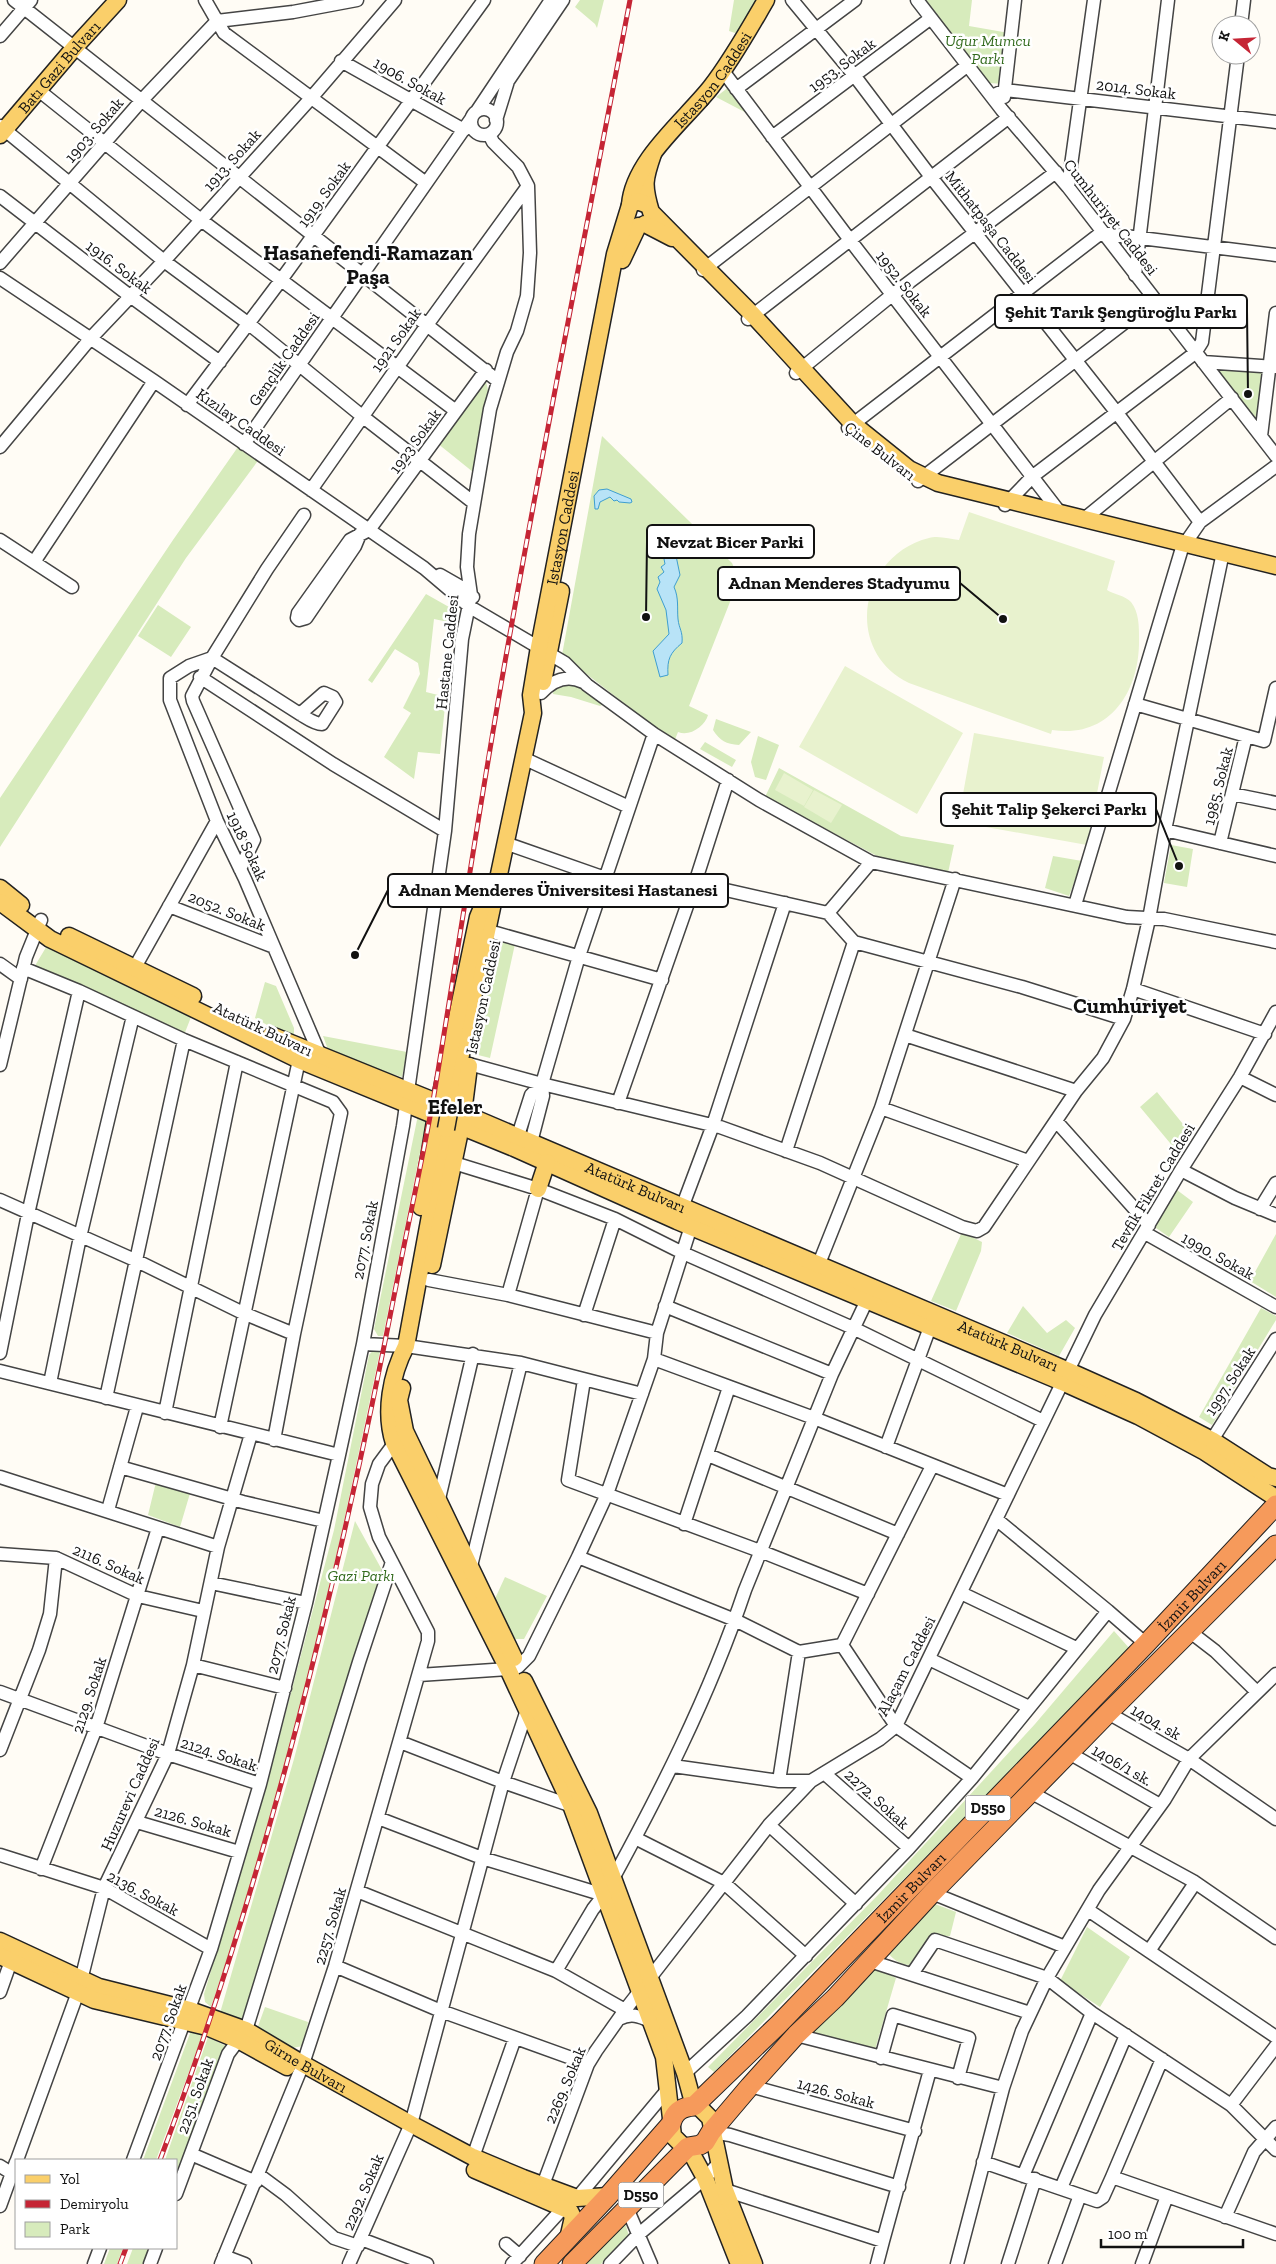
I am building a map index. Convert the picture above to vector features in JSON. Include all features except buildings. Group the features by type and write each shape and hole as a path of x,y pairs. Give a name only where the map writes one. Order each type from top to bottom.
{"highway":[{"name":"İzmir Bulvarı","path":"544,2264 608,2196 671,2124 676,2112 681,2108 694,2106 779,2024 1146,1644 1276,1505"},
{"name":"İzmir Bulvarı","path":"572,2264 688,2147 700,2145 709,2137 711,2132 750,2086 796,2035 835,1998 932,1893 1108,1712 1276,1545"}],"main road":[{"name":"Batı Gazi Bulvarı","path":"1,128 106,0"},
{"name":"Batı Gazi Bulvarı","path":"1,128 37,90 71,44 118,0"},
{"name":"Istasyon Caddesi","path":"412,1313 429,1280 454,1163 449,1115 533,713 531,695 615,254 631,196 638,179 653,154 723,71 766,0"},
{"path":"533,713 541,694 540,652 624,254 646,217 645,179 653,154"},
{"name":"Çine Bulvarı","path":"646,217 631,223 628,209 641,201 646,217 673,238 705,269 850,426 903,473 920,479 936,490 1084,519 1276,570"},
{"name":"Çine Bulvarı","path":"1007,503 1276,566"},
{"name":"Istasyon Caddesi","path":"449,1115 469,1064 496,933 500,906 497,881"},
{"name":"Atatürk Bulvarı","path":"0,888 39,925 299,1060 318,1061"},
{"path":"0,902 39,925"},
{"name":"Atatürk Bulvarı","path":"132,973 277,1038 318,1061 522,1145 686,1217 1066,1376 1176,1436 1276,1498"},
{"path":"449,1115 406,1346 406,1361 399,1400 405,1431 438,1502 471,1566 571,1805 604,1895 685,2072 694,2106 700,2108 710,2118 711,2132 725,2190 754,2264"},
{"path":"522,1145 547,1162 686,1217"},
{"path":"538,1189 547,1162"},
{"name":"Atatürk Bulvarı","path":"816,1272 867,1300 930,1327 1136,1401 1212,1440 1268,1476 1276,1478"},
{"path":"406,1346 397,1363 388,1418 394,1443 513,1668"},
{"path":"529,1704 589,1813 645,1984 653,2022 664,2057 673,2136 682,2145 688,2147 705,2178 739,2264"},
{"name":"Girne Bulvarı","path":"0,1941 79,1986 94,2000 188,2016 207,2027 242,2035 408,2129 469,2167 571,2203 608,2196"},
{"name":"Girne Bulvarı","path":"6,1958 79,1986"},
{"name":"Girne Bulvarı","path":"408,2129 473,2157 541,2192"},
{"path":"568,2239 573,2217 571,2203"}],"street":[{"path":"206,0 224,33 426,183"},
{"path":"217,21 292,12 358,0"},
{"name":"1913. Sokak","path":"0,446 90,338 164,261 312,97 395,0"},
{"name":"1919. Sokak","path":"187,405 281,280 484,0"},
{"name":"Gençlik Caddesi","path":"244,444 464,130 551,0"},
{"path":"496,120 489,111 474,115 474,131 481,135 489,134 495,128 508,81 564,0"},
{"name":"Mithatpaşa Caddesi","path":"792,0 854,76 1200,522"},
{"path":"736,89 815,28 855,0"},
{"name":"Cumhuriyet Caddesi","path":"917,0 1006,114 1068,187 1101,233 1276,456"},
{"path":"751,317 931,177 1006,114 1005,90 1015,0"},
{"path":"1068,187 1094,0"},
{"path":"1135,275 1168,0"},
{"path":"1242,15 1244,0"},
{"path":"0,36 23,2 141,101 498,381"},
{"name":"1953. Sokak","path":"772,137 930,18"},
{"name":"1903. Sokak","path":"0,263 141,101 217,21"},
{"name":"1906. Sokak","path":"342,61 464,130"},
{"path":"705,269 968,65"},
{"path":"1199,357 1237,65"},
{"name":"1952. Sokak","path":"723,71 892,296 1061,514"},
{"path":"37,90 200,220 456,411"},
{"path":"992,96 1005,90"},
{"name":"2014. Sokak","path":"1005,90 1276,122"},
{"path":"1,128 164,261 248,324 474,503"},
{"name":"Hastane Caddesi","path":"407,1097 445,832 474,503 490,409 506,352 517,332 527,296 530,253 528,186 518,167 493,142 489,134"},
{"path":"799,371 974,232 1056,172"},
{"name":"1921 Sokak","path":"311,490 426,325 528,186"},
{"name":"1916. Sokak","path":"0,196 130,296 220,362"},
{"path":"850,426 1101,233 1276,254"},
{"name":"Kızılay Caddesi","path":"0,278 154,381 311,490 364,532 424,568 444,576 488,618 540,652"},
{"path":"920,479 1154,300"},
{"path":"1261,436 1270,408 1276,313"},
{"path":"1007,503 1033,476 1117,413 1199,357 1273,367"},
{"name":"1923 Sokak","path":"364,532 420,462 486,370"},
{"path":"34,562 154,381"},
{"path":"1084,519 1232,398"},
{"path":"1075,905 1183,545 1200,522 1276,466"},
{"path":"240,869 254,840 192,696 200,677 267,569 304,515"},
{"path":"364,532 306,618 299,620 297,618 298,613 350,540 364,532"},
{"path":"0,540 72,587"},
{"path":"469,1064 712,1126 786,1151 854,1178 962,1227 976,1231 984,1227 1028,1161 1057,1122 1076,1091 1103,1058 1124,1019 1149,919 1165,830 1222,557"},
{"path":"462,639 473,622 478,619 488,618"},
{"path":"540,652 575,678 587,684"},
{"path":"540,652 565,663 587,684 654,734 728,780 871,862 1133,918 1164,919 1276,942"},
{"path":"212,658 300,714"},
{"name":"1918 Sokak","path":"212,658 189,666 170,678 170,700 217,821 274,947 318,1061"},
{"path":"200,677 334,764 445,832"},
{"path":"541,694 555,681 575,678"},
{"path":"1135,704 1270,742 1276,688"},
{"path":"522,1145 543,1096 542,1084 579,956 654,734"},
{"name":"1985. Sokak","path":"1220,843 1246,736"},
{"path":"523,758 629,807"},
{"path":"618,1103 662,980 728,780"},
{"path":"1232,794 1276,803"},
{"path":"132,973 217,821"},
{"path":"1165,830 1276,856"},
{"path":"505,843 605,878"},
{"path":"828,913 871,862"},
{"path":"816,1272 880,1108 955,879"},
{"path":"695,883 828,913 854,942 1022,987 1124,1019"},
{"path":"419,1675 513,1668 529,1656 578,1557 607,1494 654,1359 657,1333 683,1253 686,1217 712,1126 785,903"},
{"name":"2052. Sokak","path":"169,906 274,947"},
{"path":"0,1066 4,1029 39,925"},
{"path":"496,933 662,980"},
{"path":"786,1151 854,942"},
{"path":"0,964 22,974 79,991 184,1040 333,1102 341,1112 294,1334 274,1440"},
{"path":"1133,989 1265,1034"},
{"path":"0,1353 28,1214 79,991"},
{"name":"Tevfik Fikret Caddesi","path":"1066,1376 1094,1315 1181,1170 1240,1077 1276,1012"},
{"path":"50,1383 80,1237 133,1016"},
{"path":"905,1035 1076,1091"},
{"path":"106,1398 184,1040"},
{"path":"220,1426 292,1085 299,1060"},
{"path":"165,1413 237,1062"},
{"path":"1240,1077 1276,1095"},
{"name":"2077. Sokak","path":"133,2159 188,2016 211,1949 260,1784 285,1688 306,1603 363,1344 407,1097"},
{"path":"880,1108 1028,1161"},
{"name":"1990. Sokak","path":"1057,1122 1147,1229 1276,1307"},
{"path":"454,1163 538,1189 615,1220 683,1253 853,1328 1044,1421"},
{"path":"1181,1170 1235,1198 1276,1215"},
{"path":"1260,1209 1276,1183"},
{"path":"508,1295 538,1189"},
{"path":"0,1200 137,1261 243,1313 294,1334"},
{"path":"584,1315 615,1220"},
{"path":"429,1280 508,1295 657,1333"},
{"path":"556,1971 593,1909 604,1895 673,1766 735,1620 760,1551 832,1374 867,1300"},
{"path":"665,1306 832,1374"},
{"path":"886,1448 930,1327"},
{"name":"1997. Sokak","path":"1212,1440 1276,1339"},
{"path":"363,1344 406,1346 473,1354 521,1363 642,1394"},
{"path":"438,1502 473,1354"},
{"path":"654,1359 814,1418 1008,1495"},
{"path":"471,1566 521,1363"},
{"path":"0,1371 137,1407 339,1455"},
{"name":"Alaçam Caddesi","path":"645,1984 769,1825 794,1796 810,1781 880,1739 896,1726 1066,1376"},
{"path":"584,1380 568,1480 760,1551 868,1594"},
{"path":"684,1524 729,1388"},
{"path":"108,1510 137,1407"},
{"name":"2257. Sokak","path":"222,2260 258,2179 301,2069 335,1966 428,1641 428,1632 372,1520 370,1507 372,1484 379,1464 405,1431"},
{"name":"Huzurevi Caddesi","path":"18,2159 79,1986 104,1888 168,1754 193,1664 218,1546 251,1434"},
{"path":"708,1455 898,1534"},
{"path":"120,1466 232,1498 324,1521"},
{"path":"842,1645 932,1466"},
{"path":"0,1477 218,1546"},
{"path":"996,1519 1108,1610 1146,1644"},
{"name":"2129. Sokak","path":"41,1869 96,1728 158,1528"},
{"name":"2116. Sokak","path":"0,1554 56,1558 138,1596 203,1611"},
{"path":"578,1557 735,1620 799,1652 842,1645"},
{"path":"0,1750 39,1650 50,1614 56,1558"},
{"name":"2251. Sokak","path":"178,2189 228,2054 242,2035 392,1562"},
{"path":"211,1583 306,1603"},
{"path":"961,1593 1076,1648"},
{"path":"685,2072 747,2016 909,1848 972,1778 1108,1610"},
{"path":"1189,1631 1215,1651 1257,1692"},
{"path":"842,1645 896,1726 972,1778"},
{"path":"794,1796 780,1780 799,1652"},
{"path":"929,1659 1029,1707"},
{"path":"193,1664 285,1688"},
{"path":"957,2264 1002,2088 1030,2013 1047,1978 1088,1910 1189,1759 1276,1674"},
{"name":"2124. Sokak","path":"0,1692 168,1754 260,1784"},
{"name":"2292. Sokak","path":"349,2264 408,2129 503,1782 529,1704"},
{"name":"1404. sk","path":"1108,1712 1189,1759 1276,1819"},
{"path":"400,1742 589,1813"},
{"name":"1406/1 sk.","path":"1069,1753 1160,1805"},
{"path":"673,1766 780,1780 810,1781"},
{"name":"2272. Sokak","path":"824,1773 909,1848"},
{"path":"1030,1792 1196,1883 1276,1938"},
{"path":"378,1818 482,1858 604,1895"},
{"name":"2126. Sokak","path":"137,1822 239,1852"},
{"path":"769,1825 856,1904"},
{"path":"635,1838 724,1883 806,1956"},
{"name":"2136. Sokak","path":"0,1855 104,1888 211,1949"},
{"path":"1149,1951 1196,1883"},
{"path":"357,1891 556,1971 622,2014 636,2015 653,2022"},
{"path":"932,1893 1065,1948"},
{"path":"1088,1910 1276,2037"},
{"path":"912,1974 935,1940 1047,1978 1092,2013 1231,2104 1276,2150"},
{"path":"0,1992 6,1958"},
{"path":"870,1961 1030,2013"},
{"path":"335,1966 441,2011 588,2064"},
{"name":"2269. Sokak","path":"541,2192 588,2064 645,1984"},
{"path":"1008,2264 1029,2178 1092,2013"},
{"path":"881,2058 893,2015 969,2038 958,2078"},
{"path":"796,2035 1002,2088"},
{"path":"1060,2188 1126,2035"},
{"path":"473,2157 515,2038"},
{"path":"1231,2104 1276,2046"},
{"path":"984,2162 1097,2201 1103,2197 1162,2058"},
{"path":"877,2264 930,2070"},
{"name":"1426. Sokak","path":"750,2086 914,2131"},
{"path":"506,2244 516,2260 571,2203 668,2089"},
{"path":"1225,2216 1254,2152 1276,2127"},
{"path":"711,2132 899,2187"},
{"path":"191,2154 258,2179 286,2195 334,2238 359,2243 427,2264"},
{"path":"610,2264 639,2234 705,2178 718,2164"},
{"path":"0,2166 15,2168"},
{"name":"Huzurevi Caddesi","path":"0,2206 15,2168"},
{"path":"1112,2177 1276,2234"},
{"path":"725,2190 883,2241"},
{"path":"1055,2264 1080,2195"},
{"path":"1142,2264 1167,2196"},
{"path":"627,2208 651,2264"},
{"path":"94,2264 100,2249"},
{"path":"150,2264 156,2249"},
{"path":"222,2260 245,2264"}],"green space":[{"path":"580,0 604,0 597,28 595,24 575,7"},
{"path":"734,0 764,0 741,35 729,31"},
{"name":"Uğur Mumcu Parkı","path":"926,0 972,0 969,26 1009,33 1004,84 989,83"},
{"path":"730,86 756,118 716,97"},
{"path":"1211,365 1264,369 1257,419"},
{"path":"485,377 488,390 473,472 437,443"},
{"path":"602,436 732,563 739,579 689,706 708,715 704,723 696,730 687,733 678,732 674,742 562,655"},
{"path":"240,444 260,458 186,558 0,847 0,798 173,540"},
{"path":"969,512 1115,561 1107,590 1129,600 1136,610 1139,629 1138,658 1134,676 1127,693 1118,707 1105,719 1090,727 1072,731 1052,730 1051,734 909,683 888,668 874,649 868,627 868,604 875,583 887,563 906,548 929,538 940,537 959,540"},
{"path":"426,594 449,607 448,622 434,619 426,692 446,697 440,754 418,752 414,779 384,757 411,713 403,708 420,674 418,663 395,649 372,683 368,680"},
{"path":"158,605 191,627 171,657 138,636"},
{"path":"845,666 963,733 917,814 799,747"},
{"path":"578,683 604,704 600,706 571,697 553,694 554,685"},
{"path":"716,719 751,732 739,745 727,743 718,737 713,730"},
{"path":"974,733 1104,757 1087,845 958,822"},
{"path":"758,736 779,745 766,780 755,777 751,762"},
{"path":"705,742 736,760 732,767 700,749"},
{"path":"779,768 901,836 954,845 948,873 879,857 765,797"},
{"path":"784,773 813,790 804,806 775,790"},
{"path":"814,790 842,805 831,823 804,807"},
{"path":"1171,845 1193,849 1187,887 1164,883"},
{"path":"1053,856 1082,861 1069,896 1045,888"},
{"path":"499,940 515,944 490,1058 474,1054"},
{"path":"48,944 193,1012 184,1035 33,969"},
{"path":"265,982 276,986 294,1028 294,1035 288,1037 255,1018"},
{"path":"323,1036 407,1052 402,1077 330,1055"},
{"path":"1157,1092 1191,1134 1180,1155 1140,1107"},
{"path":"418,1115 427,1118 383,1336 378,1336 374,1329"},
{"path":"1177,1190 1193,1202 1169,1237 1156,1228 1156,1223"},
{"path":"962,1232 982,1242 981,1251 956,1311 931,1301"},
{"path":"1276,1234 1276,1297 1250,1281"},
{"path":"1023,1306 1047,1333 1066,1320 1075,1328 1059,1356 1007,1333"},
{"path":"1261,1308 1276,1316 1276,1320 1212,1425 1199,1417"},
{"path":"378,1345 381,1346 352,1485 287,1760 248,1896 211,2007 205,2002 204,1994 264,1795 334,1530 369,1355"},
{"path":"156,1482 191,1490 180,1527 148,1515"},
{"name":"Gazi Parkı","path":"355,1521 382,1570 242,2022 220,2013 294,1759"},
{"path":"505,1577 547,1596 524,1639 513,1639 493,1603"},
{"path":"1114,1631 1130,1649 714,2072 708,2067 878,1895 1035,1724"},
{"path":"935,1904 956,1912 950,1936 933,1937 909,1965 896,1961 886,1951 930,1905"},
{"path":"1087,1927 1130,1957 1100,2007 1060,1981"},
{"path":"871,1965 896,1978 874,2053 809,2034"},
{"path":"265,2007 308,2022 303,2046 292,2048 257,2029"},
{"path":"192,2028 205,2029 156,2159 143,2159"},
{"path":"208,2037 226,2046 178,2178 178,2159 165,2159"},
{"path":"625,2223 629,2236 601,2264 586,2264"},
{"path":"110,2249 123,2249 117,2264 104,2264"},
{"path":"133,2249 153,2249 147,2264 127,2264"}],"water":[{"path":"607,489 631,499 632,502 614,501 610,497 600,502 598,509 595,509 594,496 599,490"},
{"path":"667,544 675,551 680,575 674,587 682,643 670,657 668,675 660,677 653,651 669,634 666,610 657,589 660,582 658,577 664,572 661,567 665,564 664,559 657,552 657,547"}],"railway":[{"path":"160,2159 199,2053 267,1835 325,1615 351,1504 430,1118 508,645 552,403 630,0"},
{"path":"120,2264 126,2249"}],"place":[{"name":"Şehit Tarık Şengüroğlu Parkı","path":"1248,394"},
{"name":"Nevzat Bicer Parki","path":"646,617"},
{"name":"Adnan Menderes Stadyumu","path":"1003,619"},
{"name":"Şehit Talip Şekerci Parkı","path":"1179,866"},
{"name":"Adnan Menderes Üniversitesi Hastanesi","path":"355,955"}],"district":[{"name":"Hasanefendi-Ramazan Paşa","path":"368,264"},
{"name":"Cumhuriyet","path":"1130,1005"},
{"name":"Efeler","path":"455,1106"}]}
